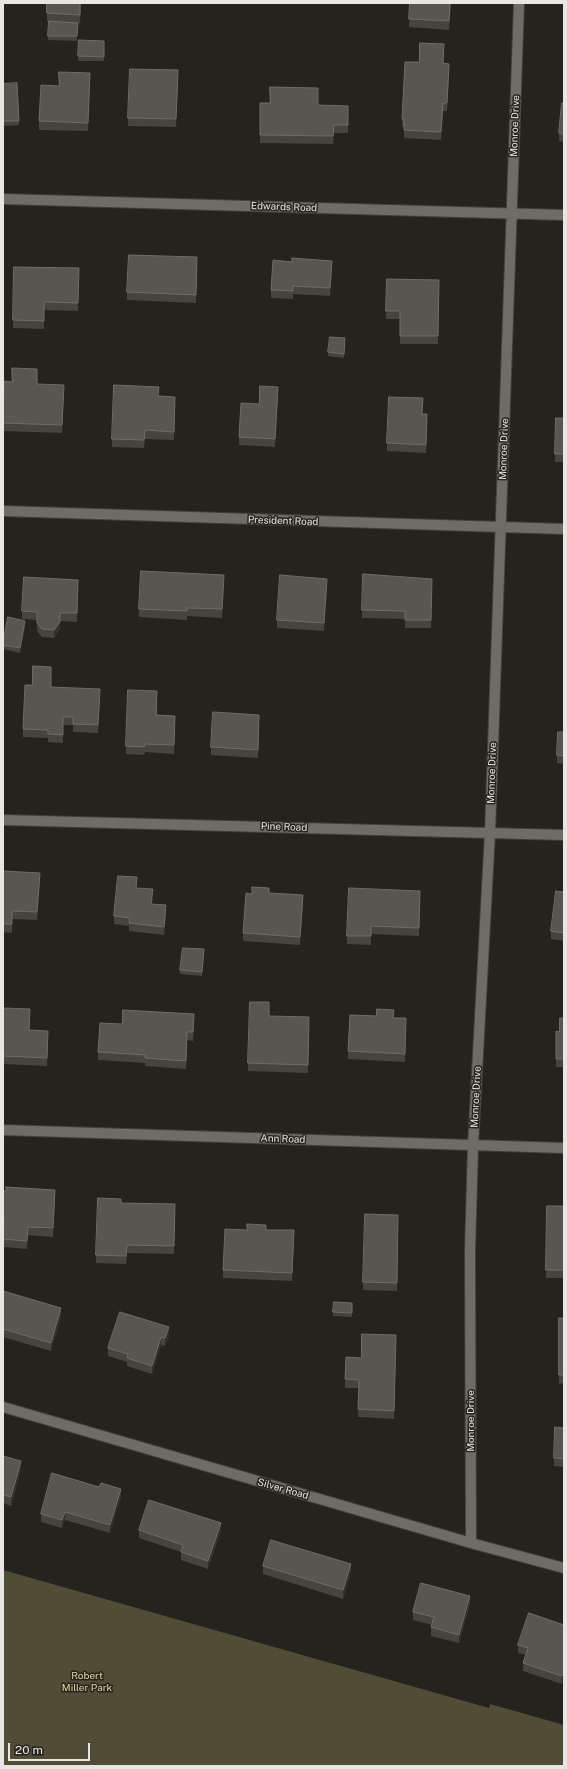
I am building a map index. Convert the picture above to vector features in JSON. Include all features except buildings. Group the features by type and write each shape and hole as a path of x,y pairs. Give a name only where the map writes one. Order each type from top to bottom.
{"street":[{"name":"Monroe Drive","path":"471,1543 470,1250 473,1146 490,832 500,528 513,213 519,3"},
{"name":"Edwards Road","path":"3,198 564,215"},
{"name":"President Road","path":"3,511 564,530"},
{"name":"Pine Road","path":"3,820 564,835"},
{"name":"Ann Road","path":"3,1130 564,1148"},
{"name":"Silver Road","path":"3,1408 471,1543 564,1568"}],"green space":[{"name":"Robert Miller Park","path":"3,1570 489,1708 490,1704 564,1725 564,1766 3,1766"}]}
